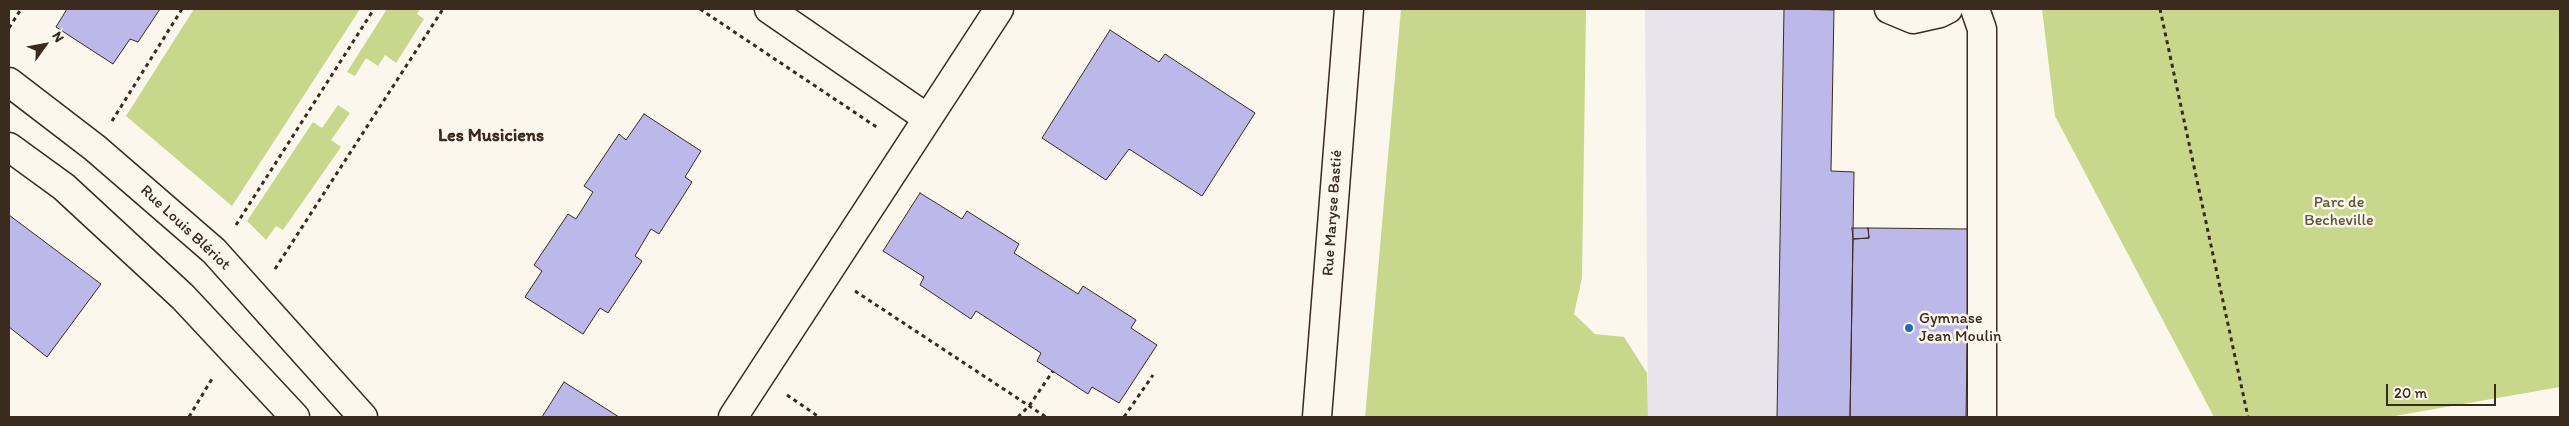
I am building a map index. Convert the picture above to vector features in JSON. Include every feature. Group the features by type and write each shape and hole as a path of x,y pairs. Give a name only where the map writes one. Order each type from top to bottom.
{"street":[{"path":"768,9 927,118"},
{"path":"733,417 999,9"},
{"name":"Rue Maryse Bastié","path":"1317,417 1349,9"},
{"path":"1889,9 1913,19 1940,13 1948,9"},
{"path":"1975,9 1982,29 1982,417"},
{"name":"Rue Louis Blériot","path":"9,82 95,148 214,251 363,417"},
{"path":"9,146 64,187 183,297 295,417"}],"path":[{"path":"9,28 21,9"},
{"path":"95,148 182,9"},
{"path":"230,230 242,216 374,9"},
{"path":"273,272 443,9"},
{"path":"700,9 908,148"},
{"path":"2160,9 2248,417"},
{"path":"827,273 1046,417"},
{"path":"1018,417 1029,406 1053,371"},
{"path":"1124,417 1153,375"},
{"path":"189,417 213,378"}],"shaded area":[{"path":"1645,9 1834,10 1831,171 1854,172 1850,417 1648,417"}],"green space":[{"path":"194,9 360,9 232,206 126,116"},
{"path":"387,9 420,9 417,14 424,19 396,63 385,55 378,66 366,58 355,76 347,72"},
{"path":"1401,9 1588,9 1586,10 1582,278 1574,314 1595,334 1624,337 1647,373 1648,417 1365,417"},
{"name":"Parc de Becheville","path":"2042,9 2560,9 2560,387 2389,417 2214,417 2055,116"},
{"path":"338,105 350,113 331,140 341,147 283,230 276,226 266,240 247,221 313,122 322,128"}],"building":[{"path":"67,9 160,9 138,42 130,39 113,64 56,27"},
{"path":"1784,9 1834,10 1831,171 1854,172 1850,417 1777,417"},
{"path":"1110,30 1159,62 1165,54 1255,113 1202,196 1129,149 1106,180 1042,138"},
{"path":"644,114 701,151 685,177 692,182 659,234 651,229 635,256 642,261 608,313 600,308 583,334 525,297 542,271 534,265 568,214 576,219 593,192 584,186 619,134 626,140"},
{"path":"920,193 962,219 967,211 1019,244 1014,253 1078,294 1083,286 1136,320 1131,328 1157,345 1119,403 1092,387 1088,394 1037,361 1041,353 976,311 971,319 920,285 924,277 883,251"},
{"path":"9,215 101,284 47,357 9,327"},
{"path":"1852,228 1868,228 1869,238 1853,239"},
{"name":"Gymnase Jean Moulin","path":"1868,228 1969,229 1966,417 1850,417 1853,239 1869,238"},
{"path":"564,382 619,417 542,417"}],"place":[{"name":"Gymnase Jean Moulin","path":"1909,328"}],"district":[{"name":"Les Musiciens","path":"491,136"}]}
